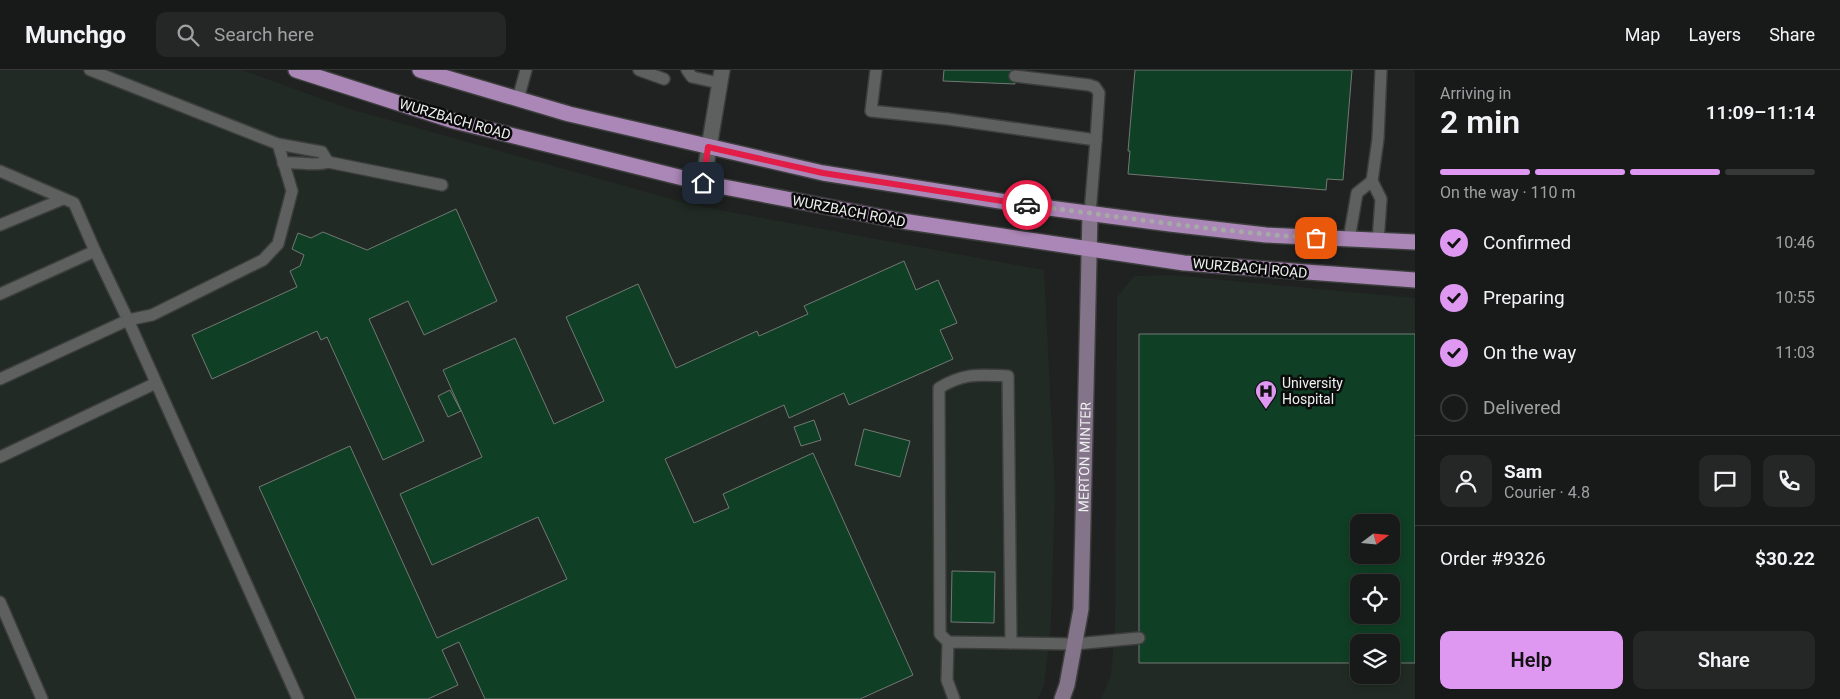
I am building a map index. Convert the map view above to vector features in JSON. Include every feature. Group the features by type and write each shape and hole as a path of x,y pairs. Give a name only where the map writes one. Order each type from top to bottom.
{"main road":[{"name":"WURZBACH ROAD","path":"296,70 454,122 703,183 902,221 1193,264 1415,280"},
{"path":"420,70 569,114 823,173 1019,204 1266,235 1415,242"}],"street":[{"path":"703,183 721,77"},
{"name":"MERTON MINTER","path":"1062,699 1067,685 1081,609 1090,213"}],"lane":[{"path":"90,70 278,144 322,152 328,162"},
{"path":"518,99 526,70"},
{"path":"639,70 664,79"},
{"path":"687,70 692,76 721,77"},
{"path":"876,70 871,111 948,119 1096,140"},
{"path":"1378,241 1382,199 1372,181 1378,139 1382,70"},
{"path":"1015,76 1046,75 1096,87 1099,93 1090,213"},
{"path":"0,379 128,320 152,314 264,260 278,244 292,191 278,144"},
{"path":"283,163 295,161 319,165 328,162 442,185"},
{"path":"0,171 74,203 298,699"},
{"path":"1349,240 1357,193 1372,181"},
{"path":"0,225 64,199"},
{"path":"0,294 95,251"},
{"path":"1011,643 1008,376 974,375 953,379 939,388 940,634 948,642 1011,643 1075,644 1139,638"},
{"path":"0,457 156,383"},
{"path":"0,602 42,699"},
{"path":"948,642 947,680 954,699"}],"shaded area":[{"path":"0,70 242,70 350,109 693,205 1044,270 1055,489 1051,626 1044,685 1038,699 0,699"},
{"name":"University Hospital","path":"1172,275 1415,298 1415,699 1101,699 1111,675 1115,624 1117,297 1134,276"}],"building":[{"path":"944,70 1015,70 1015,84 943,81"},
{"path":"1135,70 1352,70 1343,180 1327,179 1326,190 1128,174 1130,151 1128,151"},
{"path":"456,209 497,301 424,335 408,301 369,319 424,441 383,460 327,337 321,340 317,331 212,379 192,335 297,287 290,271 300,266 304,255 292,249 298,233 311,238 323,232 367,250"},
{"path":"904,261 916,290 938,280 957,323 940,330 953,359 849,405 844,393 789,418 784,405 665,459 694,523 729,508 723,494 813,453 913,675 860,699 485,699 459,642 442,650 458,685 428,699 356,699 259,487 350,446 437,638 567,579 538,517 432,565 400,494 482,457 443,370 515,338 554,424 604,401 566,317 638,284 676,368 757,331 759,336 808,314 804,306"},
{"name":"University Hospital","path":"1139,334 1415,334 1415,663 1400,663 1400,634 1350,634 1350,663 1139,663"},
{"path":"450,390 461,411 448,417 438,396"},
{"path":"814,420 821,440 801,446 794,427"},
{"path":"864,429 910,441 900,477 855,465"},
{"path":"952,571 995,572 994,623 951,622"}],"way so far":[{"path":"1027,205 1266,235 1316,238"}],"place":[{"name":"University Hospital","path":"1266,410"}],"route":[{"path":"703,183 708,147 823,173 1027,205"}]}
